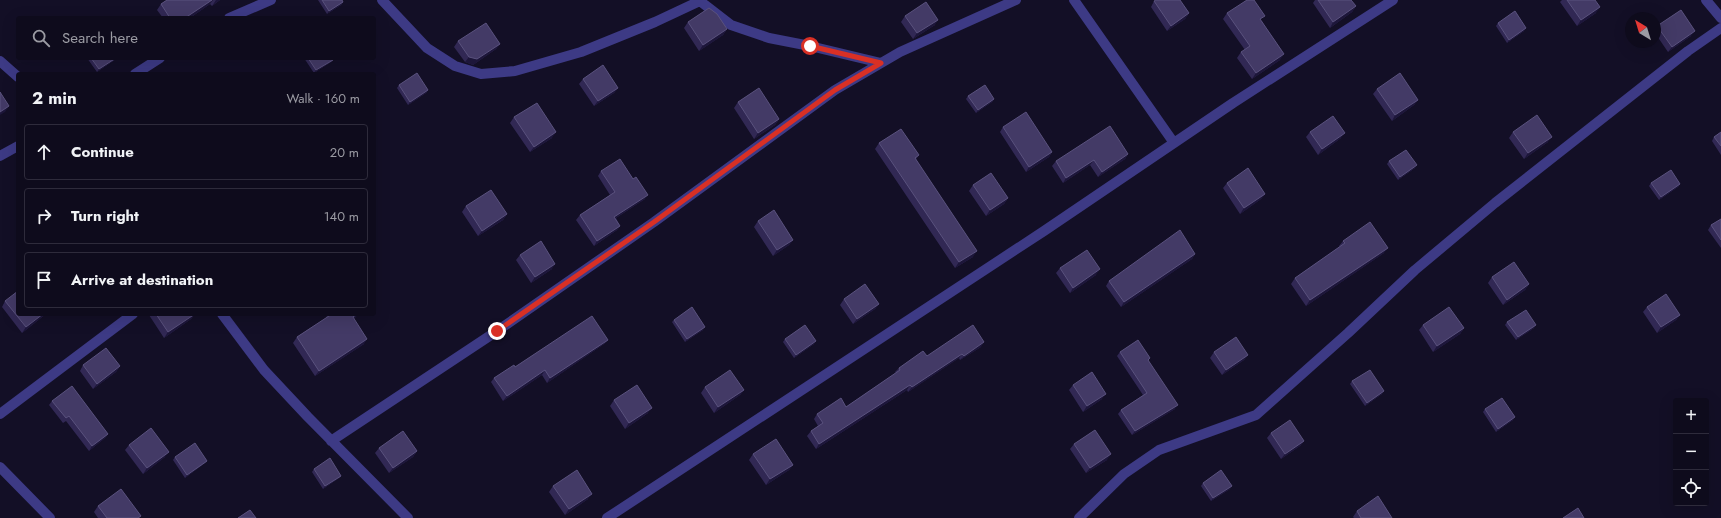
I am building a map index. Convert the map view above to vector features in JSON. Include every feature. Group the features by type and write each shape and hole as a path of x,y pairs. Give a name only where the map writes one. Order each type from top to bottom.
{"street":[{"path":"234,16 271,0"},
{"path":"382,0 426,48 455,66 481,74 515,71 581,52 655,22 701,1 731,25 761,36 881,63"},
{"path":"331,441 497,331 654,222 835,90 900,52 1016,0"},
{"path":"1074,0 1174,143"},
{"path":"607,518 1393,0"},
{"path":"1706,0 1721,18"},
{"path":"1079,518 1124,474 1159,450 1256,415 1348,333 1415,270 1495,203 1688,51 1721,28"},
{"path":"138,72 157,60"},
{"path":"0,61 16,75"},
{"path":"0,156 16,147"},
{"path":"0,414 130,316"},
{"path":"224,316 264,370 331,441 408,518"},
{"path":"0,467 50,518"}],"building":[{"path":"167,0 212,0 188,16 169,16 161,4"},
{"path":"322,0 342,0 343,2 329,11"},
{"path":"1180,0 1189,13 1171,26 1154,1"},
{"path":"1247,0 1254,0 1265,16 1260,19 1284,54 1256,73 1241,52 1250,46 1227,13"},
{"path":"1318,0 1351,0 1356,6 1333,22"},
{"path":"1567,0 1595,0 1600,7 1581,20"},
{"path":"926,2 938,20 917,33 905,16"},
{"path":"709,8 717,14 727,29 703,45 688,22"},
{"path":"1681,10 1695,31 1672,47 1661,32 1661,23"},
{"path":"1515,11 1526,28 1509,40 1498,23"},
{"path":"486,23 500,44 477,59 469,57 458,41"},
{"path":"92,60 113,60 99,69"},
{"path":"309,60 333,60 316,70"},
{"path":"603,65 618,88 598,101 583,79"},
{"path":"417,73 428,90 410,102 399,85"},
{"path":"1400,73 1418,100 1395,115 1377,89"},
{"path":"985,85 994,99 978,110 968,96"},
{"path":"759,88 779,119 758,133 738,102"},
{"path":"0,92 9,106 0,112"},
{"path":"537,103 556,132 534,147 514,117"},
{"path":"1026,112 1052,152 1029,167 1003,127"},
{"path":"1537,115 1552,137 1528,153 1513,132"},
{"path":"1333,116 1345,133 1322,149 1310,132"},
{"path":"1110,126 1128,154 1102,172 1094,160 1066,178 1056,161"},
{"path":"901,129 919,155 915,158 977,251 959,262 879,143"},
{"path":"1721,132 1721,146 1714,137"},
{"path":"1406,150 1417,165 1400,177 1389,161"},
{"path":"620,159 633,179 636,177 648,195 614,217 620,226 597,241 580,215 615,192 601,171"},
{"path":"1248,168 1265,194 1244,208 1227,183"},
{"path":"1671,170 1680,184 1661,197 1651,183"},
{"path":"991,173 1008,198 990,210 973,185"},
{"path":"491,190 507,214 482,231 466,206"},
{"path":"774,210 793,240 777,250 758,221"},
{"path":"1721,219 1721,240 1711,225"},
{"path":"1370,222 1388,248 1310,300 1295,278 1345,243 1343,241"},
{"path":"1180,230 1195,254 1124,302 1109,281"},
{"path":"541,241 555,264 535,277 520,255"},
{"path":"1087,250 1100,269 1073,288 1060,268"},
{"path":"1514,262 1529,284 1507,300 1492,277"},
{"path":"865,284 879,304 857,319 844,299"},
{"path":"16,293 16,315 5,301"},
{"path":"1666,294 1680,315 1661,327 1647,307"},
{"path":"692,307 705,327 687,339 674,320"},
{"path":"1449,307 1464,328 1437,346 1423,325"},
{"path":"1526,310 1536,325 1518,337 1507,322"},
{"path":"17,316 40,316 26,327"},
{"path":"157,316 192,316 168,332"},
{"path":"329,316 354,316 353,317 367,339 319,371 297,337"},
{"path":"592,316 608,340 550,378 545,370 507,396 494,378 514,365 515,367"},
{"path":"805,325 816,341 796,355 785,339"},
{"path":"973,325 984,342 964,356 962,354 912,387 910,385 819,444 811,431 823,423 817,414 841,398 846,407 900,370 899,368 923,351 927,356"},
{"path":"1236,337 1248,355 1226,370 1214,352"},
{"path":"1138,340 1150,358 1148,360 1178,405 1135,431 1121,410 1147,393 1120,352"},
{"path":"106,348 120,366 97,384 83,365"},
{"path":"730,370 744,390 718,407 705,387"},
{"path":"1370,370 1384,391 1367,403 1352,381"},
{"path":"1092,372 1106,394 1087,406 1073,385"},
{"path":"637,385 652,408 629,423 614,400"},
{"path":"72,386 108,434 92,446 69,416 66,418 52,401"},
{"path":"1502,398 1515,417 1498,429 1485,409"},
{"path":"1290,420 1304,441 1285,454 1271,433"},
{"path":"151,428 169,452 147,468 129,445"},
{"path":"1095,430 1111,454 1090,468 1074,444"},
{"path":"403,431 417,451 393,468 379,448"},
{"path":"776,439 793,465 770,479 753,454"},
{"path":"195,443 207,461 187,475 175,457"},
{"path":"330,458 341,476 325,486 314,469"},
{"path":"577,470 592,494 569,509 553,486"},
{"path":"1221,470 1232,486 1213,498 1203,483"},
{"path":"121,489 141,516 138,518 107,518 98,506"},
{"path":"1378,496 1392,518 1361,518 1357,511"},
{"path":"1578,508 1584,518 1563,518"},
{"path":"250,510 256,518 238,518"}],"route":[{"path":"497,331 654,222 835,90 881,63 810,46"}]}
